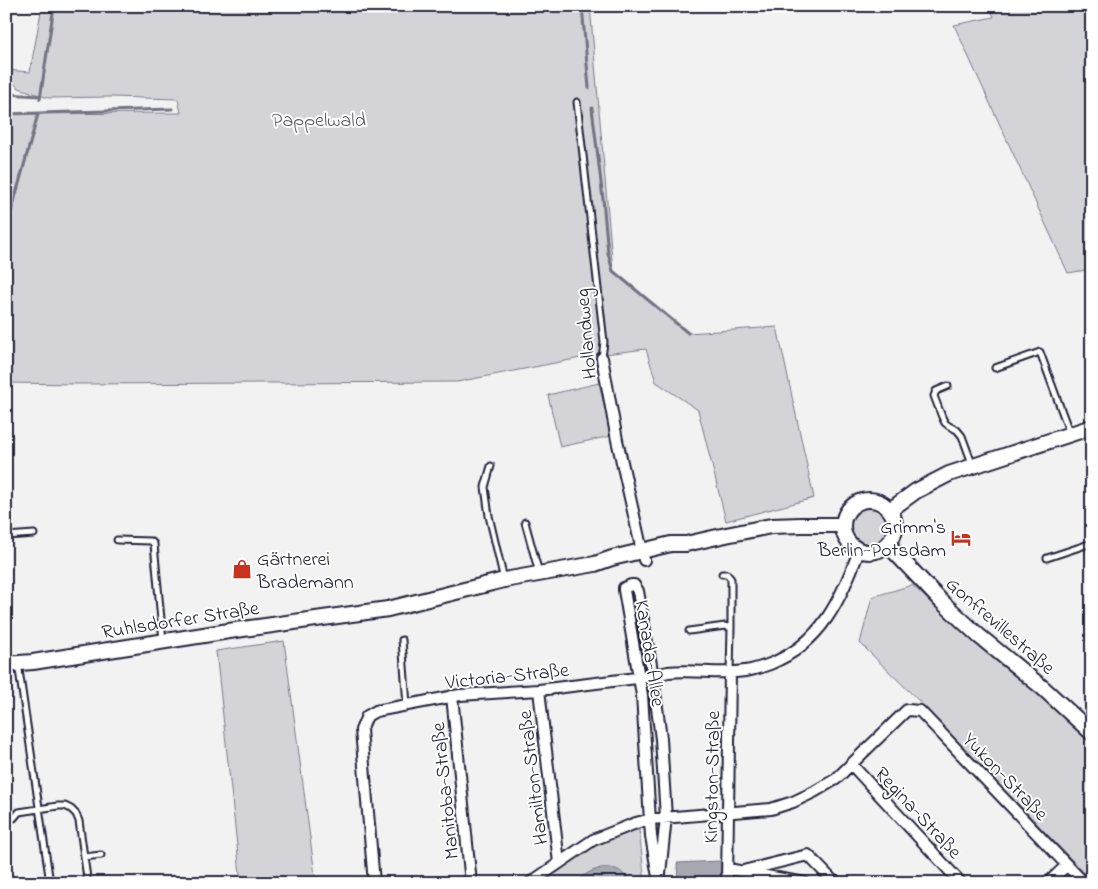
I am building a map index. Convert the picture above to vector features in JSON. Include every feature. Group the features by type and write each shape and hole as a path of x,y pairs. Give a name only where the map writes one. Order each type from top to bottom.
{"main road":[{"path":"890,510 916,491 949,474 1092,427"},
{"path":"876,500 890,510 896,524 895,532 888,545 879,551 869,553 852,547 847,541 842,526 846,514 853,505 858,502 876,500"},
{"name":"Ruhlsdorfer Straße","path":"12,663 33,662 163,641 388,609 504,580 595,564 612,558 643,556 671,544 686,544 771,526 802,524 842,526"},
{"name":"Gonfrevillestraße","path":"888,545 941,601 979,636 1043,688 1092,733"}],"street":[{"name":"Hollandweg","path":"602,358 617,440 643,556"},
{"name":"Victoria-Straße","path":"374,883 361,730 366,716 376,711 452,696 539,690 654,676 669,672 730,672 753,669 778,661 814,635 828,617 840,596 859,551"},
{"name":"Kanada-Allee","path":"627,586 634,586 638,591 654,676 661,739 666,817 659,883 651,836 640,677 624,590 627,586"},
{"name":"Kingston-Straße","path":"727,883 730,672"},
{"name":"Hamilton-Straße","path":"539,690 560,863"},
{"name":"Manitoba-Straße","path":"452,696 471,883"},
{"name":"Yukon-Straße","path":"851,764 906,710 920,710 1084,883"},
{"path":"530,883 593,840 636,823 651,818 771,809 794,802 814,792 836,779 851,764"},
{"name":"Regina-Straße","path":"851,764 961,883"},
{"path":"743,871 808,855 835,883"},
{"path":"1048,883 1067,865"},
{"path":"728,869 806,883"}],"lane":[{"name":"Hollandweg","path":"578,102 604,342 602,358"},
{"path":"995,368 1040,352 1070,434"},
{"path":"948,386 936,391 934,396 945,423 957,430 962,436 973,466"},
{"path":"491,466 485,487 489,516 504,580"},
{"path":"526,522 539,574"},
{"path":"6,536 34,534"},
{"path":"117,540 151,541 154,544 163,641"},
{"path":"1047,558 1092,543"},
{"path":"722,574 727,574 731,579 730,672"},
{"path":"689,631 725,626 731,628"},
{"path":"402,640 407,705"},
{"path":"12,663 50,883"},
{"path":"6,819 14,818 20,812 38,809 58,806 72,809 79,821 87,878 85,883"},
{"path":"84,857 101,855"}],"green space":[{"name":"Pappelwald","path":"42,6 590,6 613,271 688,333 777,327 814,498 726,521 698,410 656,382 646,349 596,355 457,382 6,383 6,114 181,113 178,99 48,98 19,88 6,77 6,70 30,72"},
{"path":"989,6 1092,6 1092,269 1068,273 954,25 994,17"},
{"path":"599,383 611,436 560,447 548,395"},
{"path":"870,506 884,512 890,526 884,540 870,546 856,540 850,526 856,512"},
{"path":"912,585 969,638 975,639 1038,693 1092,744 1092,881 918,700 860,643 872,597"},
{"path":"284,641 316,883 241,883 216,651"},
{"path":"617,830 639,830 645,883 628,883 625,875 577,880 576,883 530,883"}],"shaded area":[{"path":"721,861 720,883 678,883 677,863"},
{"path":"601,868 618,870 623,874 628,883 576,883 585,875"}],"waterway":[{"path":"40,99 54,6"},
{"path":"582,6 589,88"},
{"path":"6,94 40,96"},
{"path":"592,108 608,253 613,271 688,333"},
{"path":"6,114 172,109"},
{"path":"6,231 38,114"}],"place":[{"name":"Grimm's Berlin-Potsdam","path":"961,538"},
{"name":"Gärtnerei Brademann","path":"242,569"}]}
